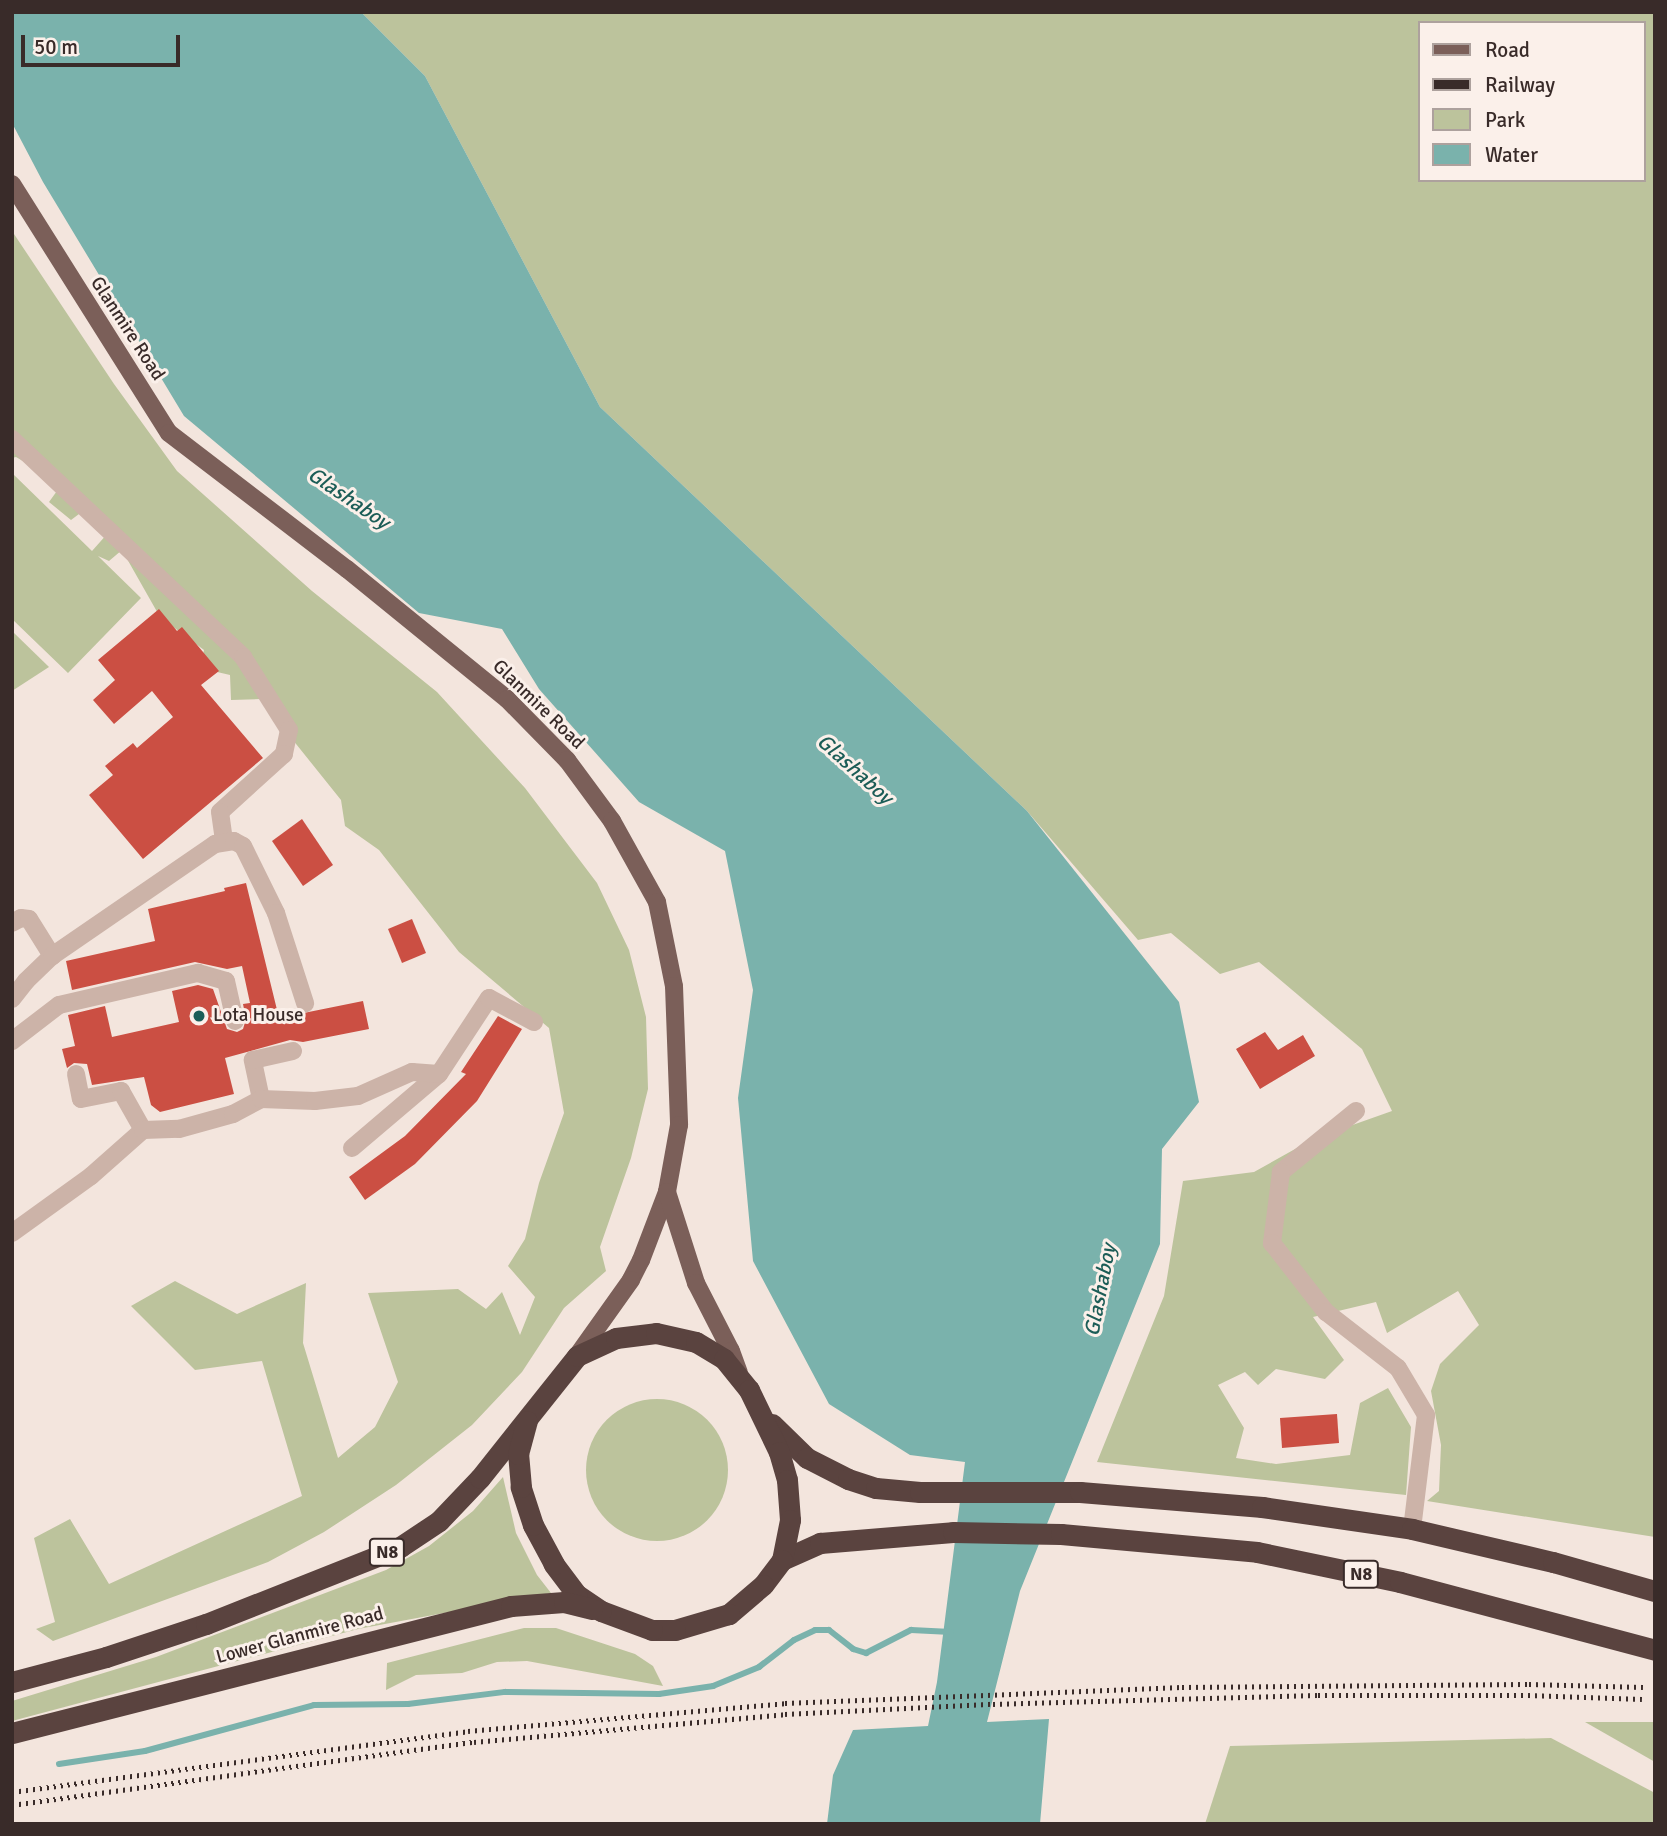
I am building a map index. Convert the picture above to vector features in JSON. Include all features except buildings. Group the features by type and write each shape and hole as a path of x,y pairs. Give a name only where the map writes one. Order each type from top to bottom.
{"highway":[{"name":"N8","path":"656,1333 696,1342 724,1359 742,1381 763,1416 788,1480 790,1520 782,1560 763,1584 729,1614 675,1630 652,1630 601,1611 577,1595 554,1563 533,1525 522,1487 518,1454 527,1421 577,1356 616,1338 656,1333"},
{"name":"N8","path":"763,1416 807,1458 862,1485 896,1491 1080,1492 1262,1507 1412,1529 1615,1578"},
{"name":"Lower Glanmire Road","path":"16,1676 106,1657 206,1624 400,1547 439,1521 480,1478 527,1421"},
{"name":"N8","path":"782,1560 829,1542 953,1532 1061,1534 1257,1552 1400,1582 1655,1650"},
{"path":"1615,1578 1655,1581"},
{"path":"1615,1578 1655,1591"},
{"name":"Lower Glanmire Road","path":"12,1733 511,1606 564,1602 601,1611"}],"main road":[{"name":"Glanmire Road","path":"12,184 169,433 347,569 508,699 567,760 612,821 657,902 674,986 679,1125 667,1192 631,1280 577,1356"},
{"path":"667,1192 696,1283 731,1351 742,1381"}],"lane":[{"path":"12,439 243,657 289,730 284,754 220,812 224,841"},
{"path":"12,999 52,956 215,844 234,841 243,846 276,913 305,1003"},
{"path":"12,923 21,918 29,919 52,956"},
{"path":"12,1041 59,1005 198,973 226,981 235,1021"},
{"path":"352,1148 439,1074 489,998 534,1022"},
{"path":"261,1099 253,1060 293,1051"},
{"path":"12,1233 91,1176 143,1130 180,1129 233,1114 261,1099 315,1101 358,1096 412,1072 439,1074"},
{"path":"76,1074 81,1099 121,1091 143,1130"},
{"path":"1356,1111 1281,1172 1272,1243 1326,1312 1398,1368 1426,1415 1412,1529"}],"green space":[{"path":"361,12 1655,12 1655,1537 1427,1501 1439,1491 1441,1445 1431,1391 1440,1364 1479,1325 1458,1291 1387,1333 1376,1302 1313,1317 1344,1360 1325,1379 1276,1369 1258,1385 1245,1372 1218,1385 1244,1428 1236,1458 1276,1464 1350,1455 1360,1403 1388,1388 1411,1427 1406,1495 1097,1462 1164,1296 1183,1181 1254,1172 1313,1139 1392,1111 1362,1049 1259,962 1220,974 1171,933 1138,940 1027,811 600,407 425,76"},
{"path":"12,231 114,384 177,471 312,591 437,692 525,788 597,883 629,950 646,1017 648,1089 631,1158 600,1247 606,1271 564,1308 522,1372 472,1425 396,1485 324,1532 268,1562 53,1641 36,1629 55,1622 34,1538 70,1519 109,1584 302,1496 262,1361 195,1370 131,1306 175,1281 237,1314 306,1283 303,1343 338,1458 375,1427 398,1382 368,1293 458,1289 486,1309 502,1292 520,1335 535,1297 508,1266 525,1239 539,1183 564,1113 549,1028 459,952 379,850 345,826 341,800 260,699 231,700 230,675 200,668 204,650 160,617 122,550 109,561 98,556 141,598 68,673 12,619 12,473 92,551 108,533 91,505 71,520 49,502 62,484 16,457 12,458"},
{"path":"12,631 49,667 12,691"},
{"path":"657,1399 684,1405 707,1420 722,1443 728,1470 722,1497 707,1520 684,1535 657,1541 630,1535 607,1520 592,1497 586,1470 592,1443 607,1420 630,1405"},
{"path":"503,1477 516,1533 537,1575 551,1593 358,1629 12,1721 12,1701 156,1657 386,1570 429,1546 473,1511"},
{"path":"524,1628 556,1628 635,1654 653,1666 663,1686 527,1661 497,1662 462,1673 416,1675 386,1690 387,1663"},
{"path":"1585,1722 1655,1722 1655,1762"},
{"path":"1551,1738 1655,1793 1655,1824 1205,1824 1230,1746"}],"water":[{"name":"Glashaboy","path":"12,12 361,12 425,76 600,407 1027,811 1179,1002 1199,1102 1162,1149 1160,1244 1020,1591 987,1722 1049,1719 1040,1824 827,1824 833,1775 853,1730 928,1726 937,1682 965,1462 910,1455 829,1404 753,1261 738,1098 753,990 725,851 639,802 539,689 502,629 419,613 184,416 43,182 12,123"}],"waterway":[{"path":"59,1764 145,1751 314,1705 408,1704 505,1692 659,1694 713,1686 759,1667 794,1640 815,1630 829,1630 853,1649 866,1653 911,1630 951,1632"}],"railway":[{"path":"12,1792 468,1731 785,1703 1182,1687 1529,1684 1643,1687"},
{"path":"12,1805 474,1742 785,1714 993,1704 1318,1695 1528,1695 1642,1699"}],"place":[{"name":"Lota House","path":"199,1016"}]}
